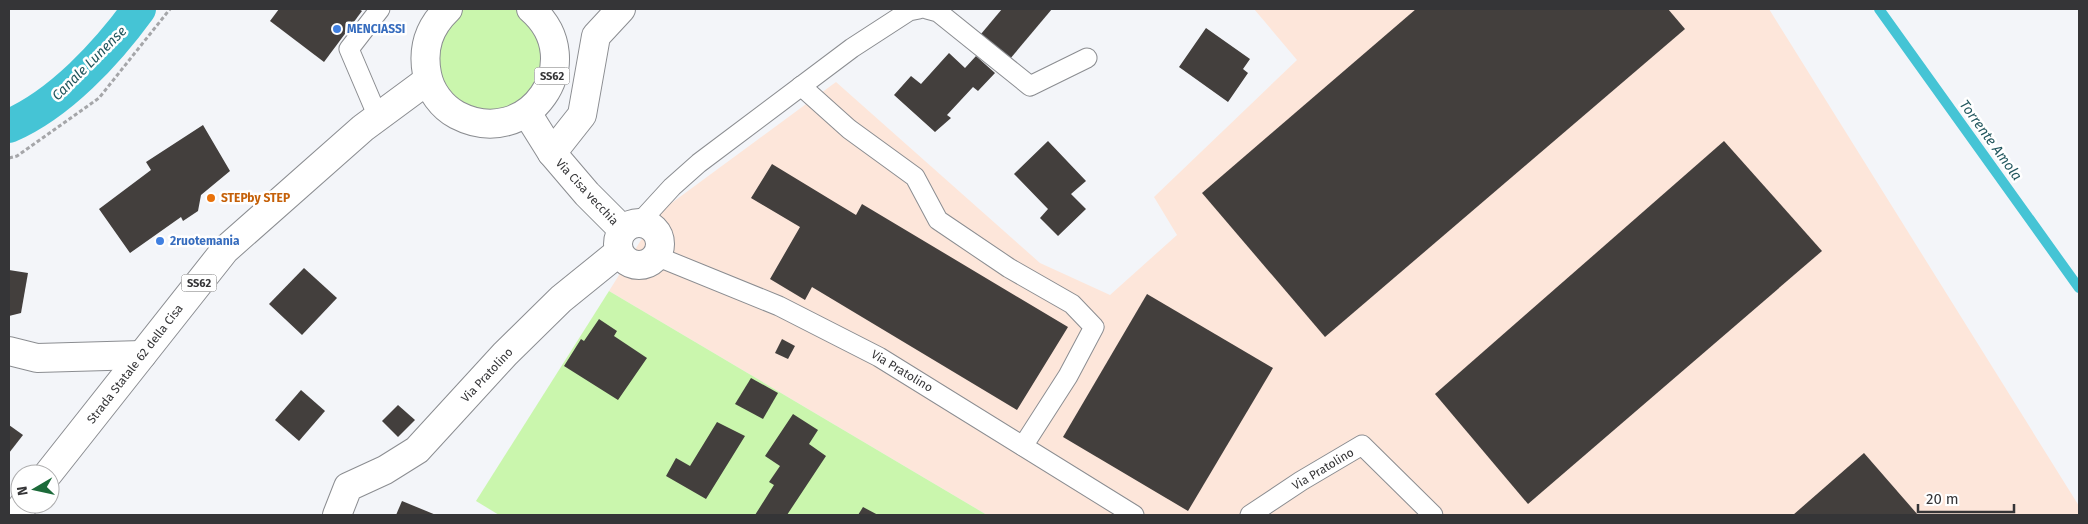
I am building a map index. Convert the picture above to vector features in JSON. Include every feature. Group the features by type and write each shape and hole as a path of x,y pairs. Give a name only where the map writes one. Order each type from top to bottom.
{"street":[{"name":"SS62","path":"448,9 436,20 427,39 424,59 428,80 436,98 451,112 469,121 488,124 509,122 527,113 540,101 550,85 555,68 554,49 550,31 540,16 531,9"},
{"name":"Via Cisa vecchia","path":"552,153 582,115 596,36 621,9"},
{"name":"Strada Statale 62 della Cisa","path":"56,464 225,250 378,117 428,80"},
{"name":"Via Cisa vecchia","path":"527,113 552,153 587,194 627,235"},
{"path":"653,229 658,235 659,249 656,256 645,264 635,264 623,258 627,235 653,229"},
{"name":"Via Pratolino","path":"337,515 348,487 385,470 417,450 505,354 627,235"},
{"path":"9,351 37,358 142,356"}],"lane":[{"path":"378,117 349,49 380,9"},
{"path":"627,235 672,187 699,163 801,86 893,21 909,11 918,9"},
{"path":"927,9 938,12 1030,86 1087,58"},
{"path":"801,86 849,129 915,177 938,220 1010,268 1072,304 1094,327 1068,376 1023,446"},
{"name":"Via Pratolino","path":"656,256 779,306 880,357 1134,515"},
{"name":"Via Pratolino","path":"1250,515 1300,481 1362,444 1433,515"}],"path":[{"path":"9,158 17,156 99,98 170,9"}],"shaded area":[{"path":"1254,9 1769,9 2079,506 2079,515 987,515 609,291 658,213 836,82 1040,263 1110,295 1177,235 1154,197 1297,60"}],"green space":[{"path":"452,9 527,9 552,50 525,111 453,110 430,39"},
{"path":"609,291 987,515 499,515 476,501"}],"building":[{"path":"279,9 359,9 362,11 324,62 270,21"},
{"path":"1002,9 1052,9 1010,59 981,34"},
{"path":"1416,9 1668,9 1685,29 1325,337 1202,193"},
{"path":"1206,28 1250,59 1243,69 1248,73 1228,102 1179,67"},
{"path":"949,53 965,68 976,56 995,73 978,91 973,87 947,115 951,118 935,132 894,95 911,76 921,84"},
{"path":"203,125 230,171 201,195 198,211 183,221 181,217 130,253 99,209 151,170 146,162"},
{"path":"1048,141 1086,181 1071,194 1086,209 1058,236 1040,218 1048,209 1014,174"},
{"path":"1724,141 1822,251 1528,504 1435,394"},
{"path":"772,164 856,215 862,204 1068,327 1017,410 812,287 805,300 770,279 800,227 751,198"},
{"path":"304,268 337,298 302,335 269,304"},
{"path":"9,270 28,273 21,313 9,316"},
{"path":"1147,294 1273,368 1188,511 1063,437"},
{"path":"599,319 617,331 614,336 647,358 618,400 564,366 581,339 584,341"},
{"path":"782,339 795,346 788,359 775,353"},
{"path":"751,378 778,393 763,419 735,404"},
{"path":"301,390 325,411 299,441 275,420"},
{"path":"398,405 415,420 398,437 382,421"},
{"path":"793,414 818,430 809,444 826,456 787,515 755,515 774,485 769,482 780,466 765,456"},
{"path":"717,422 745,436 706,499 666,476 676,458 690,466"},
{"path":"9,425 23,435 9,453"},
{"path":"1864,453 1918,515 1793,515"},
{"path":"402,501 436,515 396,515"},
{"path":"863,507 878,515 858,515"}],"waterway":[{"name":"Canale Lunense","path":"9,126 46,105 81,76 112,43 139,9"},
{"name":"Torrente Amola","path":"1879,9 2079,288"}],"place":[{"name":"MENCIASSI","path":"337,29"},
{"name":"STEPby STEP","path":"211,198"},
{"name":"2ruotemania","path":"160,241"}]}
